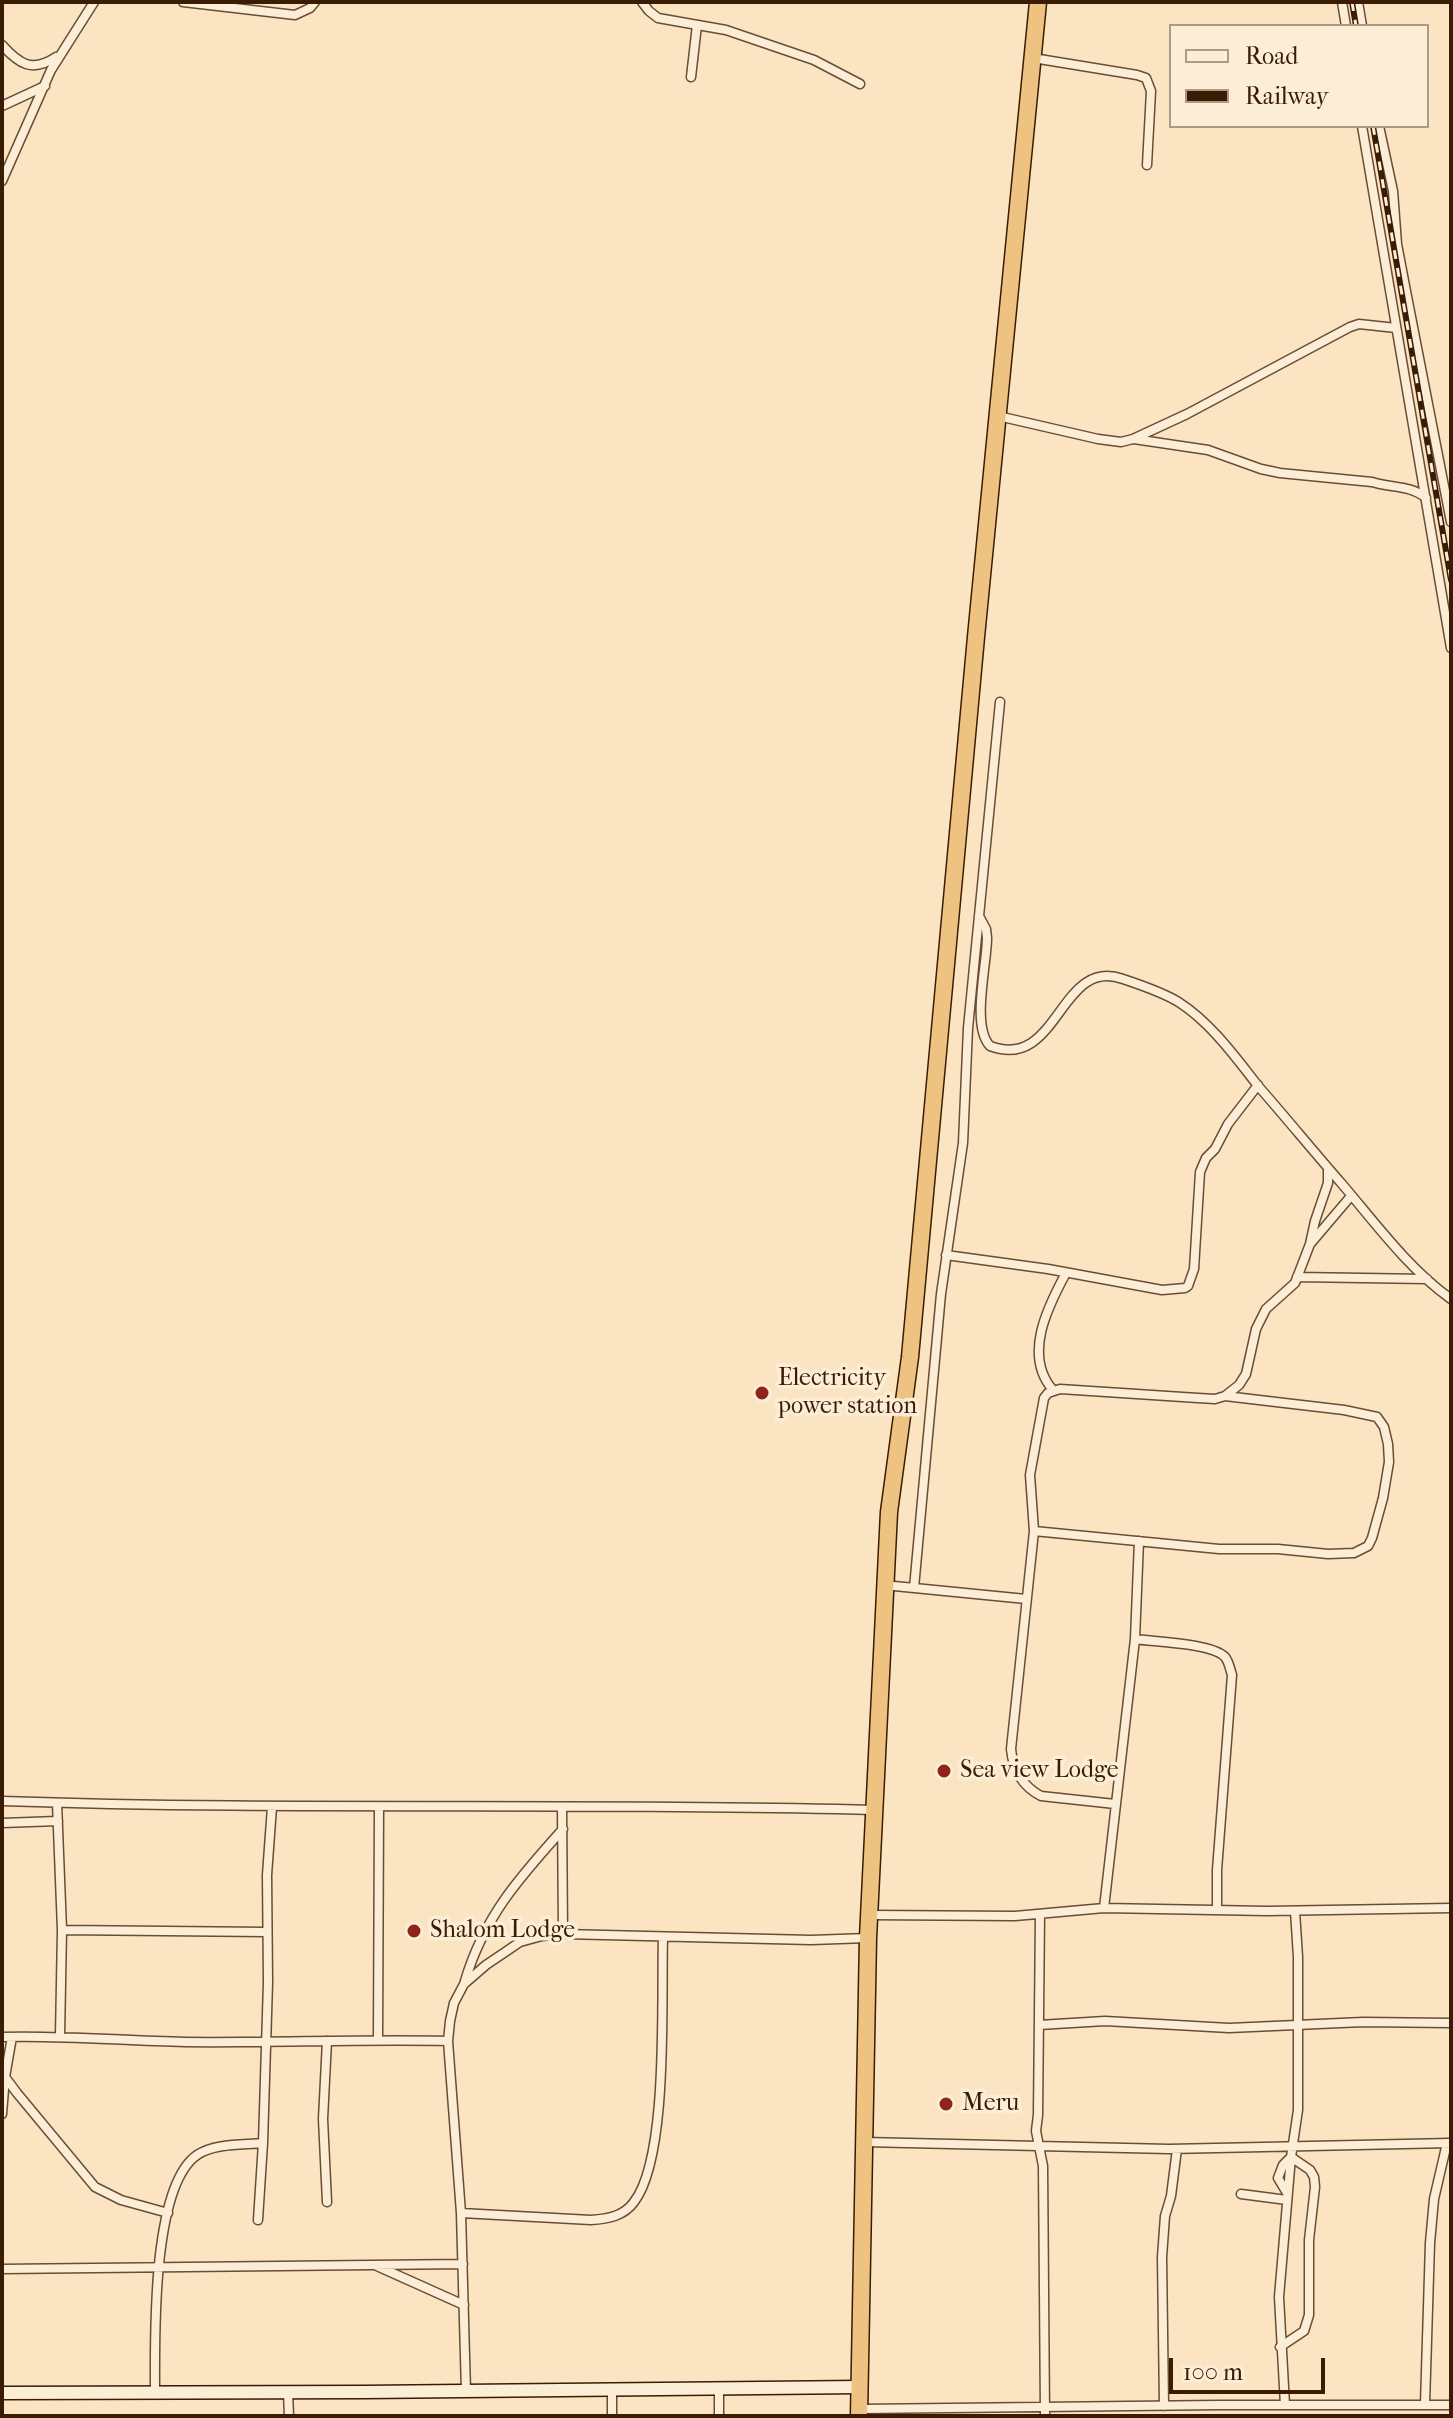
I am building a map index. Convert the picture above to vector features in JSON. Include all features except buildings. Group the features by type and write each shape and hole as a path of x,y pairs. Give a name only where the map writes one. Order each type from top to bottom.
{"highway":[{"path":"859,2413 868,1938 889,1512 910,1357 1038,2"}],"street":[{"path":"2,181 60,55 94,2"},
{"path":"183,2 295,15 315,2"},
{"path":"642,2 658,18 726,30 795,53 860,84"},
{"path":"1342,2 1346,24"},
{"path":"1358,2 1362,24"},
{"path":"691,77 697,25"},
{"path":"2,45 12,56 33,66 60,55"},
{"path":"1033,58 1146,78 1151,91 1147,165"},
{"path":"2,106 45,86"},
{"path":"1362,128 1451,648"},
{"path":"1379,128 1393,191 1397,244 1451,522"},
{"path":"998,416 1121,442 1187,414 1350,327 1359,324 1396,328"},
{"path":"1133,439 1208,450 1280,473 1417,490 1426,498"},
{"path":"914,1588 946,1255 963,1143 968,1028 1000,702"},
{"path":"979,916 987,938 981,1002 982,1035 990,1046 1012,1049 1030,1045 1045,1032 1080,987 1092,980 1111,976 1179,1002 1207,1027 1258,1085 1381,1232 1451,1299"},
{"path":"946,1255 1148,1289 1188,1286 1195,1257 1200,1172 1228,1124 1258,1085"},
{"path":"1225,1396 1239,1385 1246,1374 1256,1329 1266,1309 1295,1283 1328,1183 1328,1170"},
{"path":"1310,1244 1351,1196"},
{"path":"1053,1390 1044,1379 1038,1352 1051,1302 1066,1273"},
{"path":"1297,1277 1427,1279"},
{"path":"1034,1531 1219,1549 1278,1549 1341,1554 1361,1550 1372,1538 1379,1520 1389,1462 1384,1427 1377,1417 1344,1410 1225,1396 1207,1398 1053,1390 1044,1398 1030,1475 1034,1531 1011,1749 1016,1771 1031,1791 1041,1796 1115,1804"},
{"path":"1104,1908 1135,1639 1139,1541"},
{"path":"884,1585 1026,1599"},
{"path":"1135,1639 1211,1649 1223,1654 1229,1663 1232,1675 1217,1870 1217,1910"},
{"path":"2,1801 272,1807 873,1810"},
{"path":"57,1803 62,1930 60,2036"},
{"path":"258,2220 268,1982 267,1875 272,1807"},
{"path":"378,2039 379,1807"},
{"path":"562,1808 563,1934"},
{"path":"2,1823 58,1821"},
{"path":"466,2392 461,2213 448,2041 454,2003 490,1920 526,1870 563,1829"},
{"path":"869,1915 1040,1914 1104,1908 1295,1911 1451,1908"},
{"path":"1285,2405 1279,2297 1298,2110 1295,1911"},
{"path":"1040,1914 1036,2131 1043,2166 1045,2412"},
{"path":"62,1930 267,1932"},
{"path":"464,1984 520,1942 542,1936 868,1938"},
{"path":"461,2213 609,2219 634,2203 648,2176 654,2152 663,1937"},
{"path":"1039,2025 1105,2021 1229,2028 1363,2022 1451,2023"},
{"path":"2,2037 265,2042 448,2041"},
{"path":"2,2114 3,2073 12,2037"},
{"path":"327,2041 323,2119 327,2202"},
{"path":"3,2073 95,2187 121,2200 168,2213"},
{"path":"863,2142 1177,2149 1449,2143 1434,2199 1425,2404"},
{"path":"155,2393 158,2268 168,2213 180,2180 197,2155 221,2147 263,2143"},
{"path":"1164,2406 1162,2257 1165,2216 1177,2149"},
{"path":"1280,2347 1304,2331 1309,2315 1309,2240 1314,2177 1310,2170 1291,2157"},
{"path":"1241,2194 1287,2197"},
{"path":"2,2269 463,2264"},
{"path":"376,2265 464,2305"},
{"path":"719,2387 719,2416"},
{"path":"2,2393 860,2387"},
{"path":"612,2390 612,2416"},
{"path":"288,2392 289,2416"},
{"path":"859,2413 1045,2412 1164,2406 1451,2405"}],"railway":[{"path":"1352,2 1356,24"},
{"path":"1373,128 1451,580"}],"place":[{"name":"Electricity power station","path":"762,1393"},
{"name":"Sea view Lodge","path":"944,1771"},
{"name":"Shalom Lodge","path":"414,1931"},
{"name":"Meru","path":"946,2104"}]}
